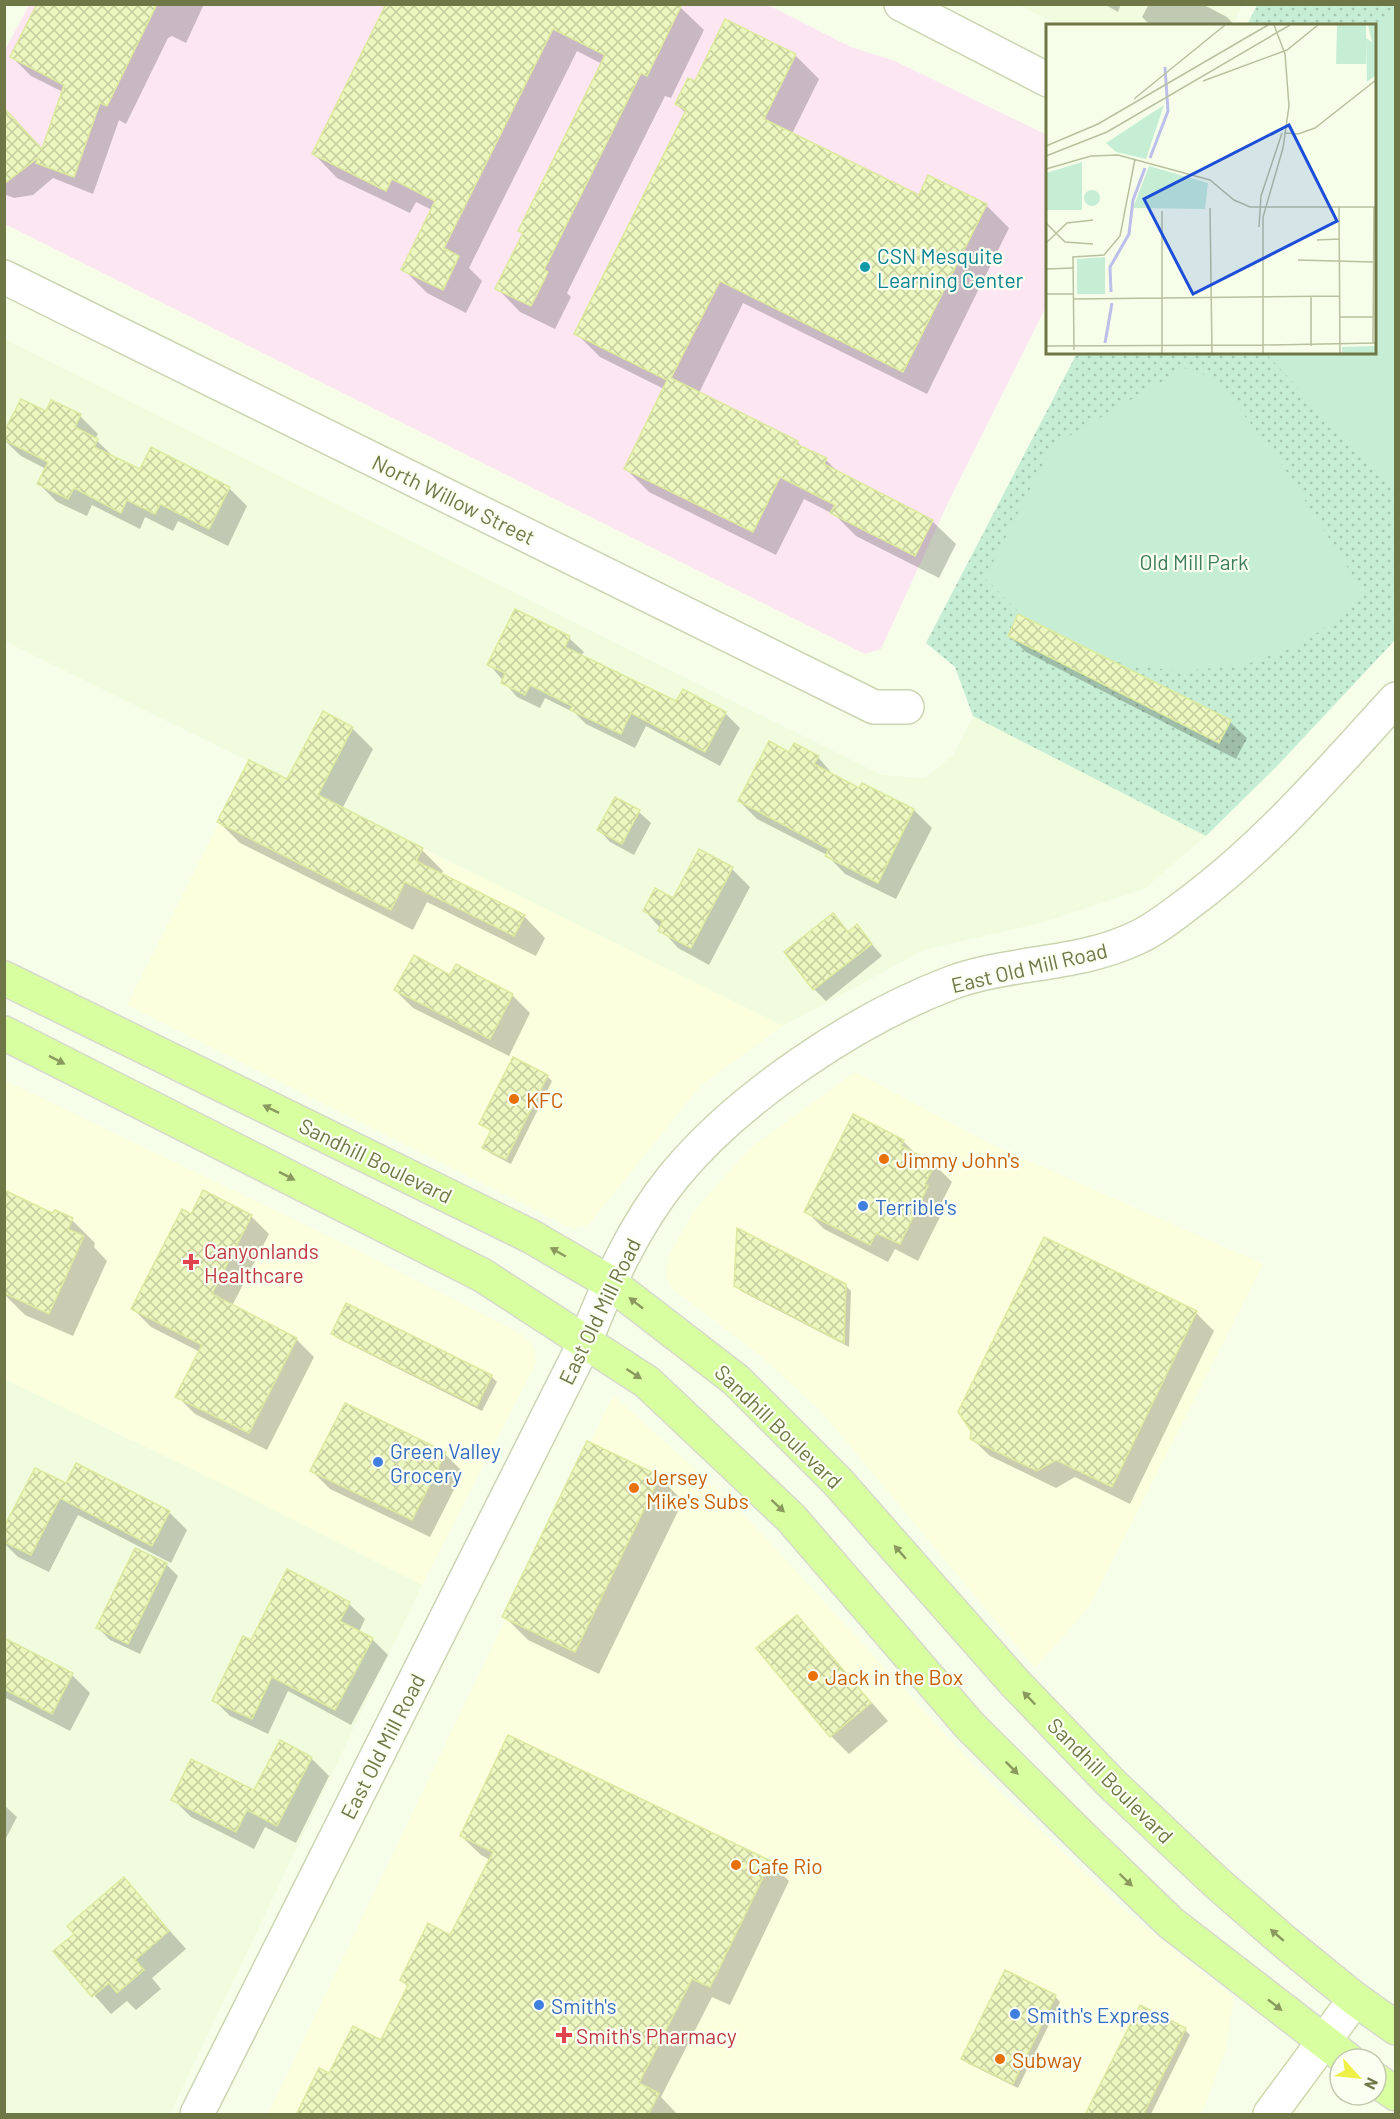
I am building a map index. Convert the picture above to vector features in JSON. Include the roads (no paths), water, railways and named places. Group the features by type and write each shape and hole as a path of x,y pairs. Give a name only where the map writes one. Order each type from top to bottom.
{"main road":[{"name":"Sandhill Boulevard","path":"4,978 532,1237 609,1282 736,1380 838,1482 1015,1683 1113,1784 1217,1883 1355,1999 1395,2028"},
{"path":"4,995 135,1059 175,1062"},
{"path":"4,1033 482,1275 647,1382 791,1518 970,1726 1171,1923 1330,2047"}],"street":[{"path":"901,4 1046,79"},
{"name":"North Willow Street","path":"4,277 874,707 907,707"},
{"name":"East Old Mill Road","path":"197,2115 585,1342 609,1282 637,1231 674,1177 743,1108 852,1031 952,983 1005,968 1087,957 1136,939 1230,873 1278,826 1395,699"},
{"path":"1335,2047 1355,1999"},
{"path":"1270,2115 1328,2056"}],"place":[{"name":"CSN Mesquite Learning Center","path":"865,267"},
{"name":"KFC","path":"514,1099"},
{"name":"Jimmy John's","path":"884,1159"},
{"name":"Terrible's","path":"863,1206"},
{"name":"Canyonlands Healthcare","path":"191,1262"},
{"name":"Green Valley Grocery","path":"378,1462"},
{"name":"Jersey Mike's Subs","path":"634,1488"},
{"name":"Jack in the Box","path":"813,1676"},
{"name":"Cafe Rio","path":"736,1865"},
{"name":"Smith's","path":"539,2005"},
{"name":"Smith's Express","path":"1015,2014"},
{"name":"Smith's Pharmacy","path":"564,2035"},
{"name":"Subway","path":"1000,2059"}],"park label":[{"name":"Old Mill Park","path":"1194,561"}]}
